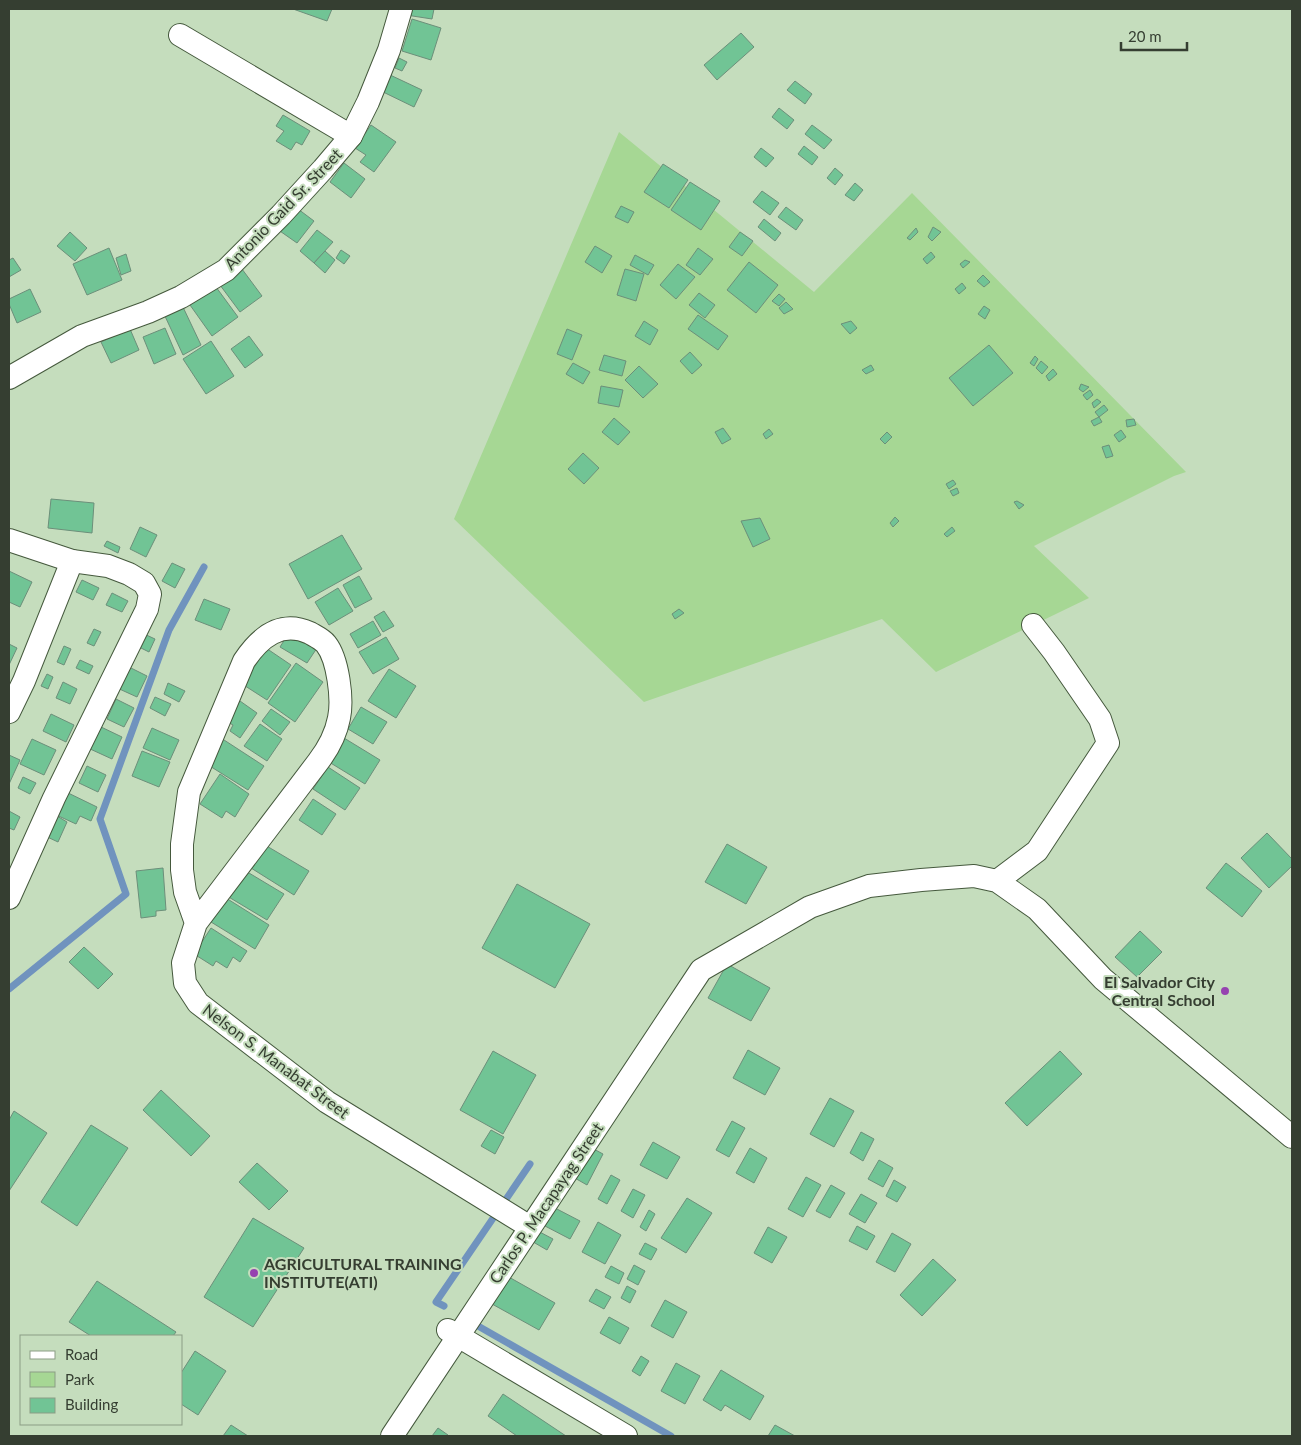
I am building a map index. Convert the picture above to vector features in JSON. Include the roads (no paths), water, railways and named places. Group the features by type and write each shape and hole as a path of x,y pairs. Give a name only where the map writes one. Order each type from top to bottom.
{"street":[{"name":"Antonio Gaid Sr. Street","path":"9,378 82,336 148,312 181,297 226,270 324,169 351,136 368,102 389,50 401,9"},
{"path":"180,35 351,136"},
{"path":"9,540 72,561 108,566 129,574 144,583 150,594 147,609 54,798 9,898"},
{"path":"9,712 24,680 72,561"},
{"path":"1033,625 1100,719 1108,743 1037,851 997,881 1037,909 1103,979 1292,1137"},
{"name":"Nelson S. Manabat Street","path":"196,923 185,892 182,870 182,844 189,792 244,661 252,649 265,637 278,630 292,628 303,630 316,636 326,644 339,681 340,712 330,746 196,923 183,963 185,983 198,1003 327,1102 530,1227"},
{"name":"Carlos P. Macapayag Street","path":"392,1436 453,1333 530,1227 701,970 810,906 868,886 974,876 997,881"},
{"path":"453,1333 626,1436"}],"waterway":[{"path":"9,989 126,894 100,819 169,630 204,567"},
{"path":"444,1306 436,1302 530,1164"},
{"path":"478,1326 671,1436"}],"place":[{"name":"El Salvador City Central School","path":"1225,991"},
{"name":"AGRICULTURAL TRAINING INSTITUTE(ATI)","path":"254,1273"}]}
